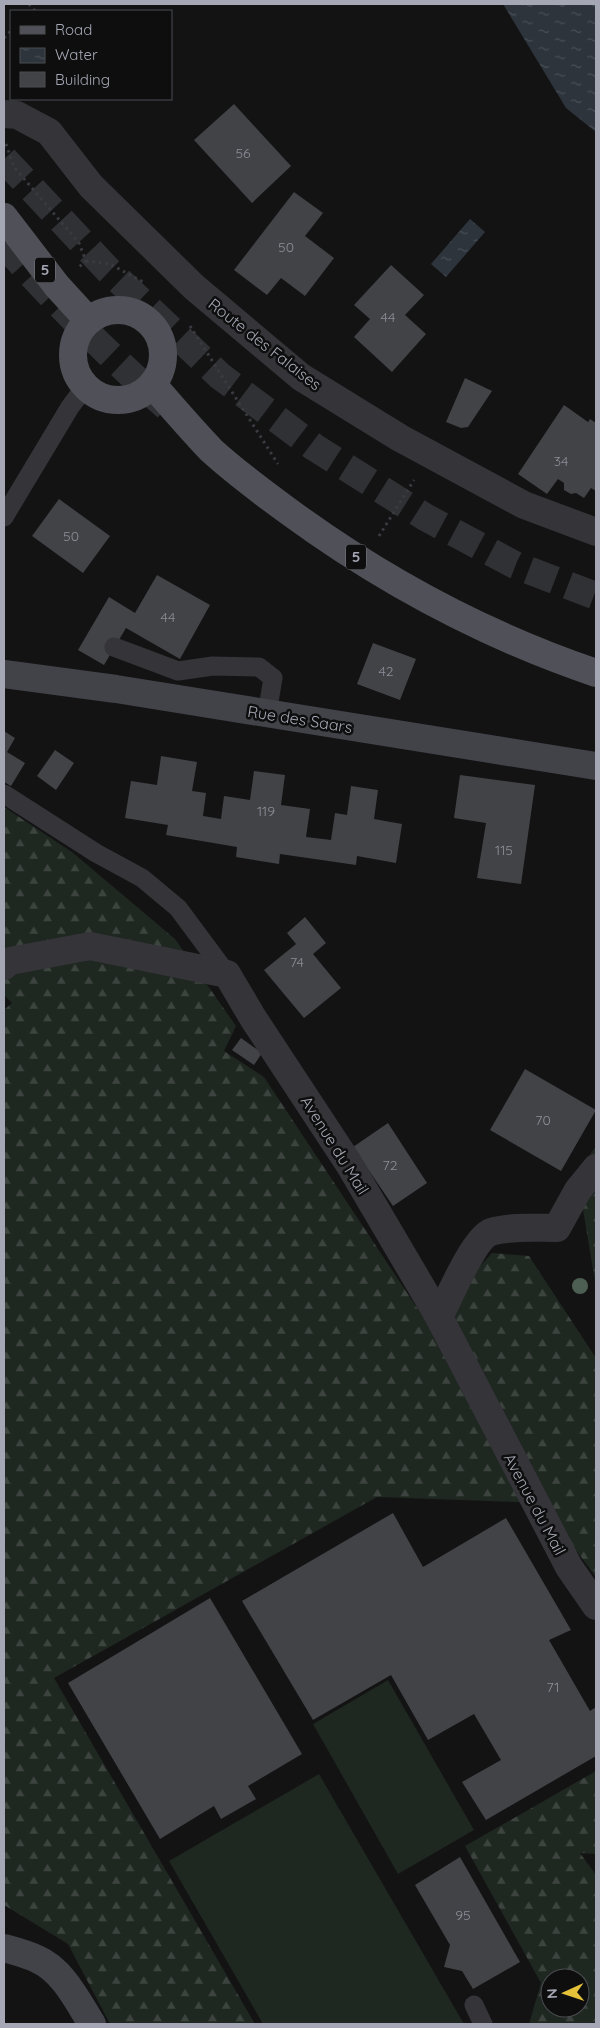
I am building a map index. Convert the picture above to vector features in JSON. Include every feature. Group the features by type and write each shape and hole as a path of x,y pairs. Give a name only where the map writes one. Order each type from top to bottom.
{"main road":[{"name":"5","path":"4,217 57,286 89,321"},
{"path":"114,310 140,315 150,323 158,334 163,347 164,361 160,374 153,385 135,398 125,400 104,398 86,387 78,377 74,365 75,341 81,330 89,321 101,314 114,310"},
{"name":"5","path":"153,385 183,420 227,463 289,512 362,562 490,631 596,673"}],"street":[{"name":"Route des Falaises","path":"4,114 17,115 49,132 91,186 194,287 302,377 400,438 524,506 596,532"},
{"name":"Rue des Saars","path":"4,674 116,689 596,766"},
{"path":"4,966 10,961 90,946 227,974"},
{"name":"Avenue du Mail","path":"227,974 253,1018 348,1164 439,1317 569,1567 596,1606"},
{"path":"439,1317 475,1246 489,1232 512,1229 557,1228 578,1190 596,1168"},
{"path":"4,1948 38,1959 48,1965 68,1986 92,2024"}],"lane":[{"path":"4,517 70,407 86,387"},
{"path":"114,648 178,671 213,666 259,667 273,678 267,714"},
{"path":"4,794 96,853 142,878 178,908 227,974"},
{"path":"474,2005 483,2024"}],"path":[{"path":"4,138 14,167 79,243 86,261"},
{"path":"57,286 86,261 110,264 144,282"},
{"path":"185,318 280,467"},
{"path":"362,562 417,476"}],"green space":[{"path":"4,807 72,852 175,939 236,1026 224,1051 264,1077 437,1338 464,1284 492,1253 529,1256 596,1358 596,1577 541,1503 377,1497 54,1678 255,2024 110,2024 68,1944 4,1905 4,1010 12,1003 4,995"},
{"path":"596,1146 596,1287 577,1174"},
{"path":"388,1680 474,1830 398,1874 313,1724"},
{"path":"596,1771 596,1854 580,1853 596,1875 596,2024 529,2024 540,1986 540,2018 590,2018 590,1968 540,1968 540,1981 465,1846"},
{"path":"319,1774 464,2024 263,2024 169,1861"}],"water":[{"path":"503,4 596,4 596,132 566,108"},
{"path":"470,219 485,232 446,277 431,264"}],"building":[{"path":"234,104 291,166 252,203 194,140"},
{"path":"294,192 323,213 305,236 334,258 305,296 281,278 267,295 234,270"},
{"path":"391,265 424,295 405,315 426,334 392,372 354,337 370,319 354,305"},
{"path":"465,378 492,391 468,427 461,428 446,422"},
{"path":"564,405 588,422 590,419 596,423 596,491 591,488 584,498 576,493 571,494 564,490 564,483 558,479 547,494 518,474"},
{"path":"59,499 110,536 83,573 32,536"},
{"path":"157,575 210,605 180,659 126,628 104,665 78,650 109,597 135,613"},
{"path":"373,643 416,659 400,700 357,684"},
{"path":"4,731 15,738 7,752 25,763 11,786 4,782"},
{"path":"55,750 74,763 56,790 37,776"},
{"path":"161,756 197,762 192,791 206,793 203,816 221,819 224,796 250,800 254,771 285,775 281,805 310,809 306,837 331,840 335,813 347,815 351,786 378,790 374,819 402,824 396,863 357,856 356,865 280,854 279,864 236,857 237,847 166,835 168,825 125,818 131,781 157,785"},
{"path":"460,775 535,785 521,884 477,878 486,823 454,818"},
{"path":"305,917 326,943 313,954 341,988 304,1018 264,970 296,944 287,933"},
{"path":"241,1038 262,1053 254,1065 232,1050"},
{"path":"525,1069 596,1110 561,1171 490,1130"},
{"path":"388,1123 427,1183 393,1206 353,1147"},
{"path":"393,1513 423,1567 506,1518 571,1630 549,1640 590,1711 596,1707 596,1756 486,1820 462,1782 501,1760 474,1714 428,1740 391,1675 313,1720 242,1601"},
{"path":"210,1598 302,1754 248,1786 256,1799 221,1819 214,1806 160,1839 68,1683"},
{"path":"460,1857 520,1962 473,1989 462,1971 444,1967 450,1945 415,1885"}],"tunnel":[{"path":"4,159 109,271 220,376 314,447 425,517 515,565 596,596"},
{"path":"4,244 83,328 167,407"}]}
